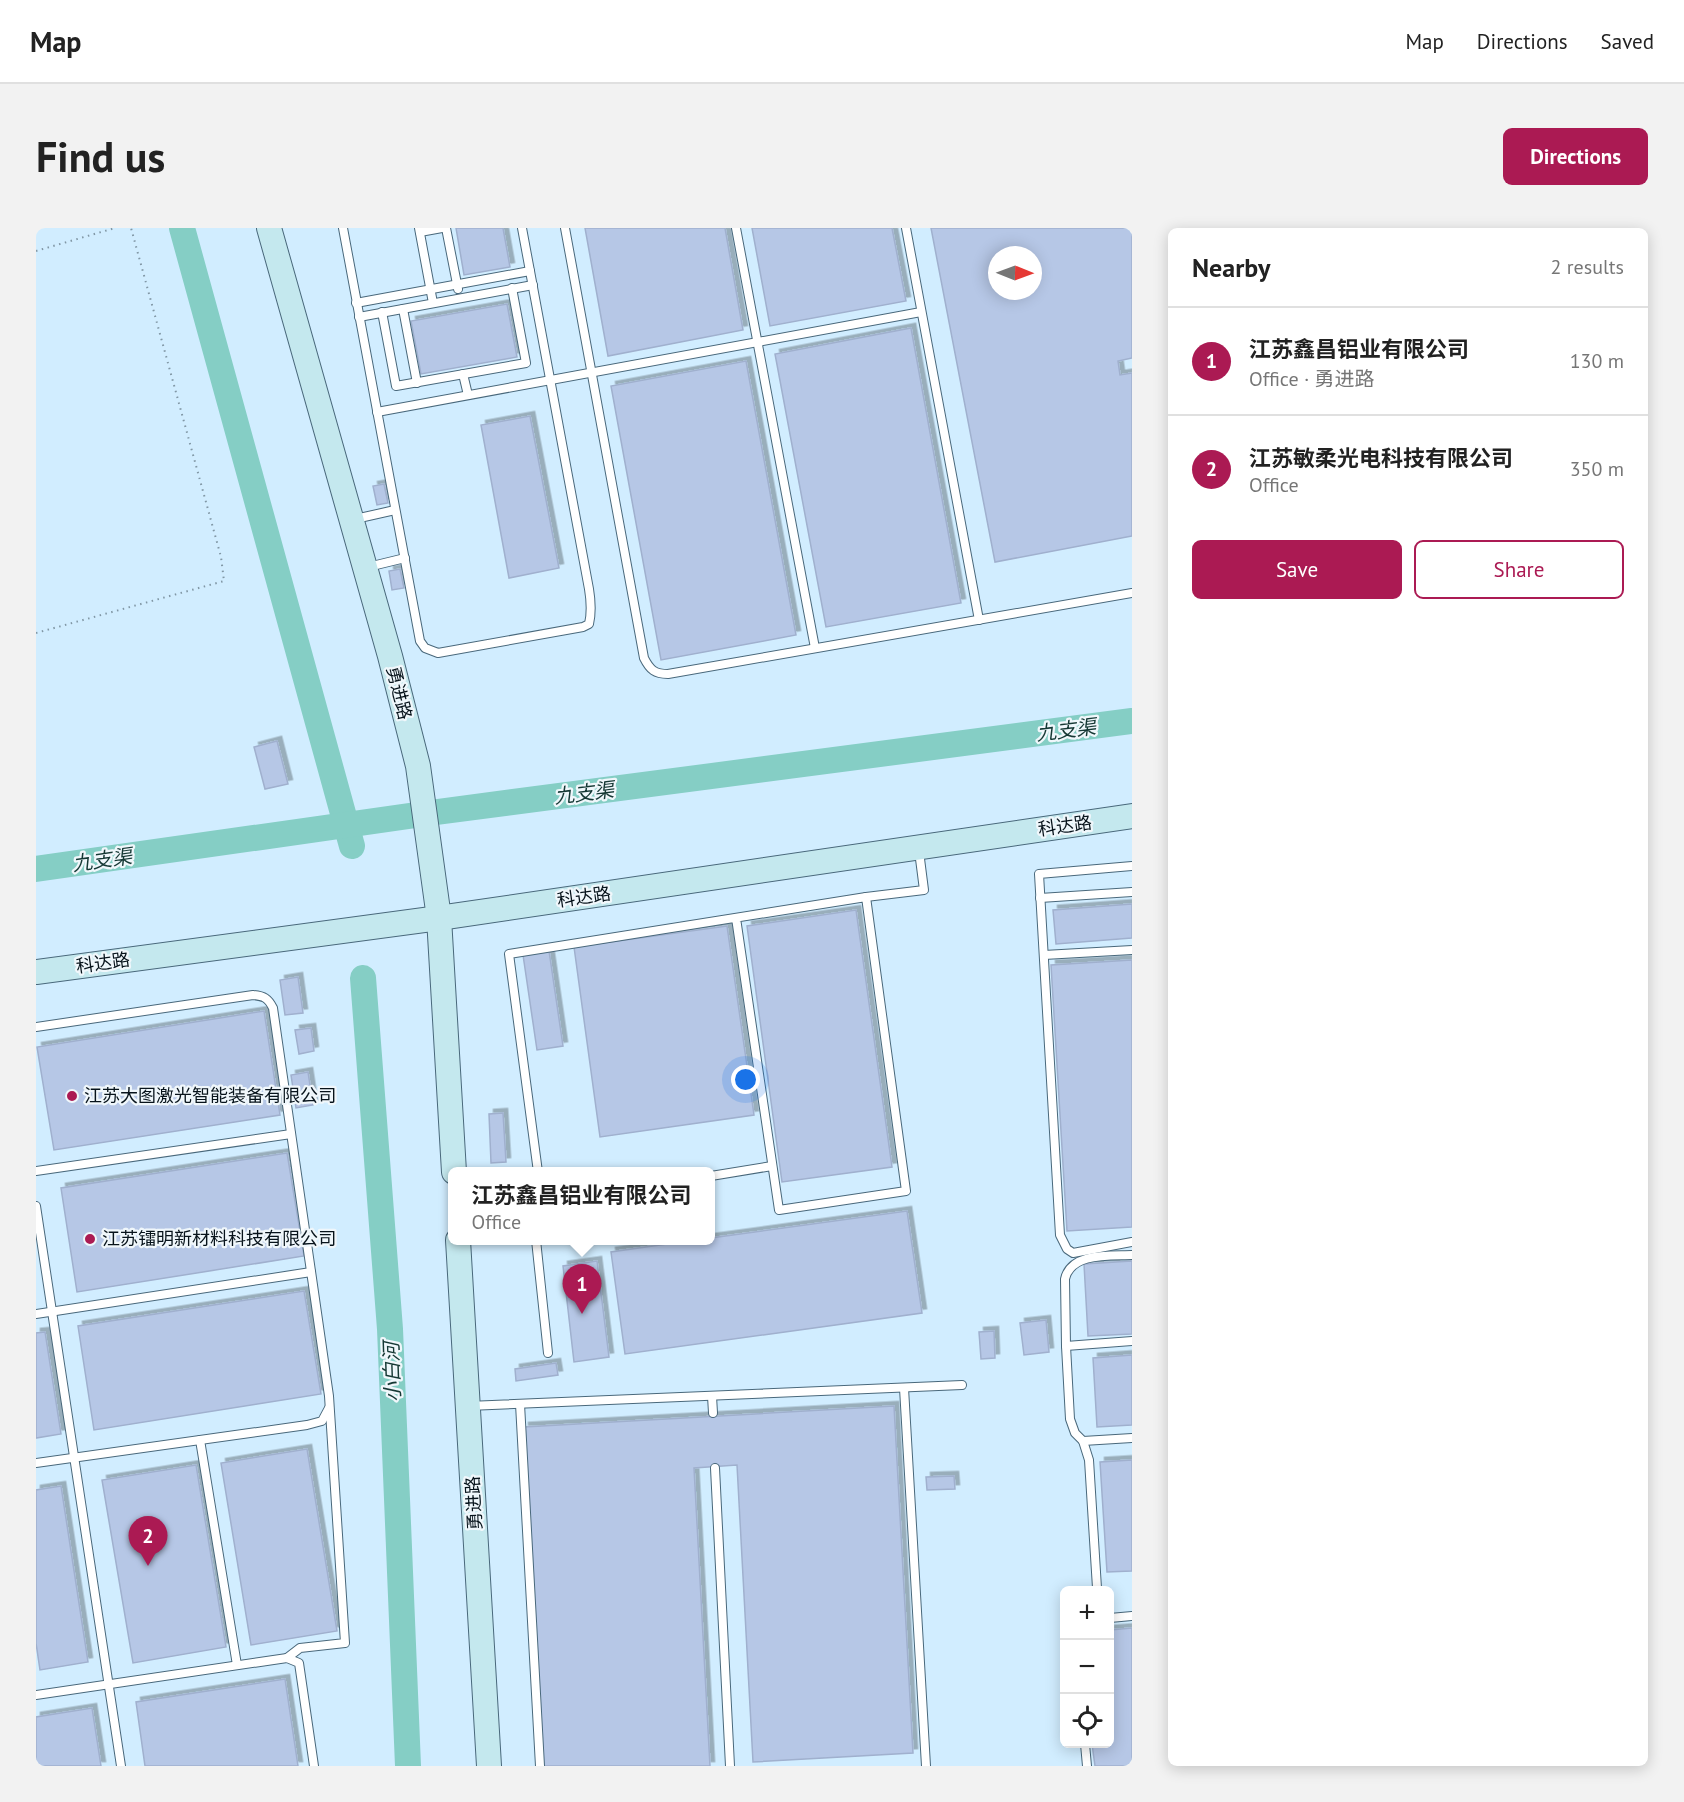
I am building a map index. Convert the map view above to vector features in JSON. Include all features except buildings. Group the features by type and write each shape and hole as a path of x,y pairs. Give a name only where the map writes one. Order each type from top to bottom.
{"street":[{"name":"勇进路","path":"269,228 390,656 418,766 439,918 454,1167"},
{"name":"科达路","path":"36,972 439,918 1132,816"},
{"name":"勇进路","path":"458,1245 489,1766"}],"lane":[{"path":"343,228 420,641 430,652 445,653 584,627 589,624 592,607 522,228"},
{"path":"433,303 419,230 444,228 459,298"},
{"path":"565,228 644,658 649,668 657,674 668,674 1132,593"},
{"path":"736,228 814,648"},
{"path":"906,228 979,620"},
{"path":"356,303 530,271"},
{"path":"359,317 532,285"},
{"path":"382,312 396,386 526,363 512,288"},
{"path":"403,309 417,383"},
{"path":"377,412 921,312"},
{"path":"463,374 468,395"},
{"path":"351,520 396,510"},
{"path":"365,568 405,558"},
{"path":"537,1167 508,954 866,897 924,890 918,848"},
{"path":"1132,866 1039,874 1060,1234 1063,1243 1073,1253 1132,1242"},
{"path":"1040,898 1132,892"},
{"path":"736,918 779,1210 906,1191 866,897"},
{"path":"1044,956 1132,950"},
{"path":"36,1027 254,995 268,999 273,1008 329,1396 345,1642 300,1648 287,1658 36,1695"},
{"path":"36,1171 291,1134"},
{"path":"715,1175 772,1166"},
{"path":"36,1206 121,1766"},
{"path":"537,1245 548,1353"},
{"path":"1097,1586 1089,1460 1083,1441 1075,1433 1070,1419 1065,1279 1067,1271 1078,1261 1132,1255"},
{"path":"36,1314 311,1272"},
{"path":"1066,1346 1132,1341"},
{"path":"468,1406 962,1385"},
{"path":"904,1388 926,1766"},
{"path":"712,1396 713,1413"},
{"path":"520,1404 540,1766"},
{"path":"36,1463 308,1425 322,1421 329,1407"},
{"path":"1083,1441 1132,1438"},
{"path":"200,1440 237,1665"},
{"path":"715,1468 730,1766"},
{"path":"1114,1618 1132,1616"},
{"path":"287,1658 299,1663 314,1766"},
{"path":"1086,1748 1087,1766"}],"path":[{"path":"36,251 115,228"},
{"path":"36,633 224,581 221,557 131,228"}],"waterway":[{"path":"182,228 352,846"},
{"name":"九支渠","path":"36,869 437,812 1132,721"},
{"name":"小白河","path":"363,978 390,1329 408,1766"}],"place":[{"name":"江苏大图激光智能装备有限公司","path":"72,1096"},
{"name":"江苏镭明新材料科技有限公司","path":"90,1239"},
{"name":"江苏鑫昌铝业有限公司","path":"582,1314"},
{"name":"江苏敏柔光电科技有限公司","path":"148,1566"}]}
